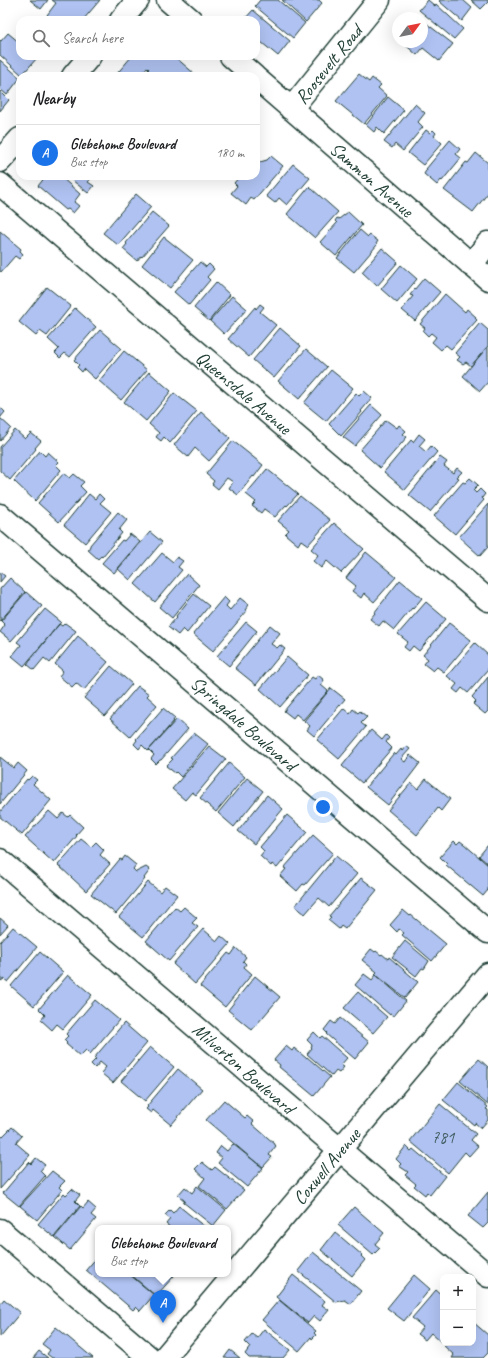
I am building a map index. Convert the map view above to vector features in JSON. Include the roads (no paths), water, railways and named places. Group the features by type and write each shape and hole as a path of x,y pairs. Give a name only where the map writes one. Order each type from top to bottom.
{"street":[{"path":"124,16 138,0"},
{"path":"168,0 186,16"},
{"name":"Roosevelt Road","path":"291,109 379,0"},
{"path":"76,72 87,60"},
{"path":"236,60 249,72"},
{"name":"Sammon Avenue","path":"260,82 488,279"},
{"path":"0,161 16,143"},
{"name":"Queensdale Avenue","path":"0,184 488,600"},
{"path":"471,265 488,243"},
{"name":"Springdale Boulevard","path":"0,515 488,932"},
{"name":"Milverton Boulevard","path":"0,860 488,1276"},
{"name":"Coxwell Avenue","path":"164,1358 488,974"},
{"path":"0,1230 150,1358"}],"place":[{"name":"Glebehome Boulevard","path":"163,1323"}]}
